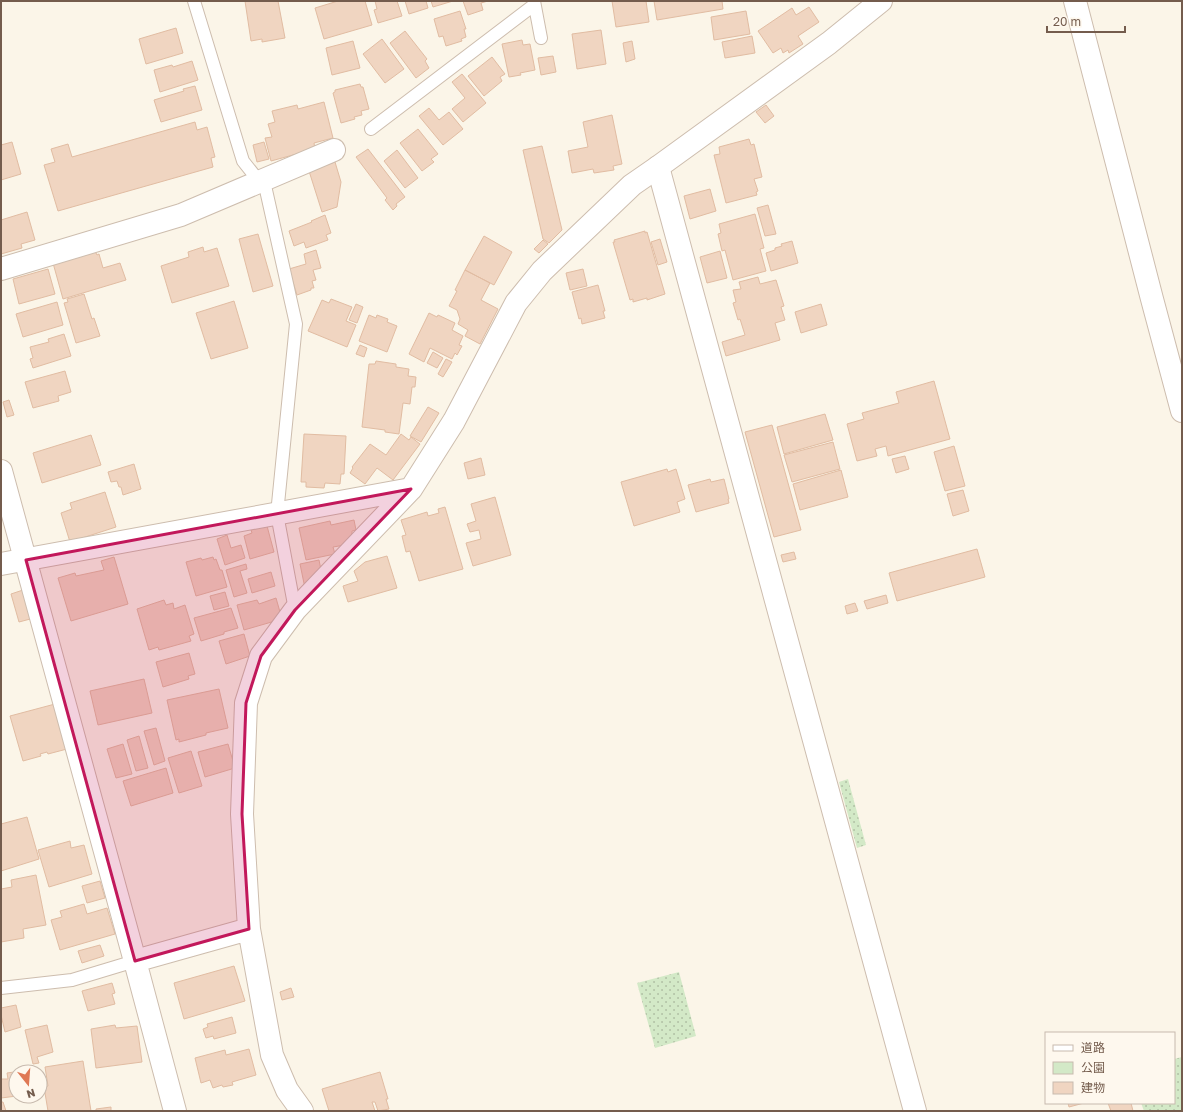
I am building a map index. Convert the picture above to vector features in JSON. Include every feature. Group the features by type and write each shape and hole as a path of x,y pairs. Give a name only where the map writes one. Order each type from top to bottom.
{"street":[{"path":"302,1111 287,1090 272,1055 250,929 242,814 246,703 261,656 296,610 411,489 454,421 516,303 542,271 632,185 829,43 881,1"},
{"path":"1076,1 1182,411"},
{"path":"1,269 181,215 334,150"},
{"path":"658,167 916,1111"},
{"path":"1,471 175,1111"},
{"path":"1,564 411,489"},
{"path":"135,961 250,929"}],"lane":[{"path":"194,1 243,161 266,190 296,324 277,514 296,610"},
{"path":"371,129 534,3 542,38"},
{"path":"1,988 72,980 135,961"}],"highlighted area":[{"path":"411,489 295,610 261,656 246,703 242,814 249,929 135,961 26,560"}],"green space":[{"path":"848,779 866,845 857,848 839,782"},
{"path":"679,972 696,1036 655,1048 637,983"},
{"path":"1182,1057 1182,1111 1144,1111 1141,1104 1175,1104 1175,1059"}],"building":[{"path":"245,1 278,1 285,38 262,42 262,39 251,41"},
{"path":"338,1 365,1 372,25 324,39 315,8"},
{"path":"375,1 397,1 402,16 378,23 374,10 377,9"},
{"path":"405,1 426,1 428,8 409,14"},
{"path":"431,1 453,1 433,7"},
{"path":"463,1 488,1 481,3 483,10 468,15"},
{"path":"612,1 646,1 649,22 616,27"},
{"path":"654,1 722,1 723,9 657,20"},
{"path":"809,7 819,22 798,36 803,44 789,53 788,50 783,53 781,48 773,53 758,31 792,8 796,15"},
{"path":"460,11 466,29 464,29 466,37 461,39 462,41 446,46 443,36 439,37 434,19"},
{"path":"746,11 750,34 714,40 711,17"},
{"path":"176,28 183,53 146,64 139,39"},
{"path":"601,30 606,64 577,69 572,34"},
{"path":"405,31 427,59 425,61 429,68 416,78 390,43"},
{"path":"752,36 755,53 725,58 722,42"},
{"path":"382,39 404,69 385,83 363,54"},
{"path":"522,40 523,45 530,44 535,70 509,77 502,44"},
{"path":"353,41 360,68 332,75 326,48"},
{"path":"632,41 635,59 626,62 623,43"},
{"path":"553,56 556,72 541,75 538,58"},
{"path":"492,57 505,74 500,77 502,81 484,96 468,76"},
{"path":"192,61 198,80 160,92 154,70 172,65 173,67"},
{"path":"462,74 486,103 463,122 452,109 465,98 452,82"},
{"path":"360,84 361,87 363,87 369,109 361,111 362,115 354,117 355,119 341,123 333,93 335,90"},
{"path":"195,86 202,110 161,122 154,100"},
{"path":"324,102 333,138 314,143 315,149 271,161 265,138 272,137 268,124 275,122 272,111 297,105 298,109"},
{"path":"766,105 774,116 765,123 756,112"},
{"path":"429,108 439,120 449,112 463,129 443,145 419,116"},
{"path":"612,115 622,164 613,166 614,170 594,173 593,169 572,173 568,151 588,147 583,122"},
{"path":"195,122 197,130 207,127 215,157 211,158 213,167 58,211 44,165 55,162 51,149 68,144 72,157"},
{"path":"418,129 438,154 431,159 434,162 422,171 400,143"},
{"path":"749,139 751,145 754,144 762,177 754,179 758,191 756,192 757,195 726,203 714,155 720,154 719,147"},
{"path":"12,142 21,174 1,180 1,145"},
{"path":"264,142 269,159 257,162 253,145"},
{"path":"542,146 562,230 549,243 543,239 523,150"},
{"path":"368,149 405,197 396,204 397,206 393,210 385,200 387,198 356,157"},
{"path":"397,150 418,178 405,188 384,161"},
{"path":"335,162 341,182 337,207 322,212 309,171"},
{"path":"710,189 716,211 690,219 684,196"},
{"path":"768,205 776,234 765,236 757,208"},
{"path":"27,212 35,240 21,244 22,248 1,254 1,220"},
{"path":"755,214 764,248 760,249 766,271 733,280 725,250 722,251 718,234 721,233 719,224"},
{"path":"325,215 331,233 326,235 328,240 306,248 304,242 294,246 289,231"},
{"path":"645,231 645,233 647,232 665,294 647,300 647,298 633,302 633,299 630,300 613,242 615,242 614,240"},
{"path":"258,234 273,286 253,292 239,239"},
{"path":"484,236 512,252 494,285 465,270"},
{"path":"660,239 667,262 658,265 651,242"},
{"path":"543,240 548,244 539,253 534,249"},
{"path":"792,241 798,263 771,271 766,253 782,246 781,244"},
{"path":"203,247 204,252 217,248 229,286 172,303 161,266 189,257 188,252"},
{"path":"316,250 321,268 313,270 316,280 312,281 314,288 297,295 289,269 306,264 304,254"},
{"path":"95,251 97,255 99,254 103,268 120,263 126,280 63,299 53,263"},
{"path":"720,251 727,278 707,283 700,257"},
{"path":"48,269 55,294 19,304 13,279"},
{"path":"583,269 587,286 570,290 566,273"},
{"path":"465,270 490,283 481,300 498,309 480,344 465,336 468,330 458,324 460,319 457,310 449,306 457,291 455,290"},
{"path":"758,277 760,284 776,280 784,306 781,307 785,320 775,323 780,340 726,356 722,342 745,335 740,319 738,320 733,303 736,302 733,290 741,289 739,282"},
{"path":"598,285 605,311 603,311 605,318 582,324 581,318 579,319 572,292"},
{"path":"84,294 92,319 94,318 100,336 76,343 64,303 68,302 67,299"},
{"path":"331,299 352,307 346,321 356,325 347,347 308,331 322,300 329,303"},
{"path":"234,301 248,348 211,359 196,313"},
{"path":"57,302 63,325 23,337 16,314"},
{"path":"356,304 363,307 357,323 349,320"},
{"path":"821,304 827,325 801,333 795,312"},
{"path":"429,313 437,317 438,315 455,323 452,330 463,336 459,345 462,346 457,355 455,353 452,359 430,348 424,362 409,354"},
{"path":"369,315 376,318 377,315 388,319 387,322 397,326 387,352 359,341"},
{"path":"64,334 71,356 33,368 30,359 33,358 30,347 49,342 48,339"},
{"path":"360,345 367,348 364,357 356,354"},
{"path":"433,352 443,358 437,368 427,363"},
{"path":"446,359 452,362 443,377 438,374"},
{"path":"376,361 396,364 396,367 409,369 408,376 416,377 415,387 412,387 410,404 403,403 399,434 385,432 385,430 362,427 369,364 375,364"},
{"path":"65,371 71,392 58,396 59,401 33,408 25,382"},
{"path":"934,381 950,439 888,456 886,446 875,449 877,456 857,461 847,424 864,419 862,413 899,403 896,392"},
{"path":"9,400 14,415 7,417 3,402"},
{"path":"428,407 439,413 421,442 410,436"},
{"path":"825,414 833,440 784,454 777,427"},
{"path":"772,425 801,530 774,537 745,432"},
{"path":"304,434 346,436 344,474 341,474 340,484 325,483 324,488 306,487 306,482 301,482"},
{"path":"401,434 409,440 411,437 420,444 393,480 377,468 365,484 350,473 353,468 352,467 370,444 386,455"},
{"path":"91,435 101,465 42,483 33,453"},
{"path":"833,442 840,469 792,482 784,455"},
{"path":"954,446 965,486 945,491 934,452"},
{"path":"905,456 909,469 896,473 892,459"},
{"path":"481,458 485,475 468,479 464,463"},
{"path":"134,464 141,489 123,495 121,487 119,487 117,481 111,482 108,472"},
{"path":"667,469 668,472 676,469 685,499 677,502 680,512 634,526 621,482"},
{"path":"841,470 848,497 800,510 793,484"},
{"path":"710,479 711,482 724,479 729,503 696,512 688,485"},
{"path":"963,490 969,511 953,516 947,494"},
{"path":"105,492 116,527 70,542 61,513 72,509 70,503"},
{"path":"495,497 511,555 473,566 466,543 481,539 479,530 470,532 467,524 476,521 471,504"},
{"path":"445,507 463,569 419,581 410,551 406,552 402,536 406,535 401,520 427,512 428,516 439,513 438,509"},
{"path":"354,520 356,530 352,531 352,535 345,545 333,547 335,554 306,560 299,528 330,521 331,525"},
{"path":"267,526 274,552 250,559 244,536 252,533 251,530"},
{"path":"227,535 231,548 241,545 245,558 225,565 217,539"},
{"path":"977,549 985,577 897,601 889,573"},
{"path":"794,552 796,559 783,562 781,555"},
{"path":"387,556 397,588 348,602 343,586 358,581 354,571 365,562"},
{"path":"114,557 128,604 71,621 58,578 75,573 76,576 104,570 101,561"},
{"path":"213,557 214,560 216,559 220,570 222,570 227,587 196,596 186,562 201,558 202,560"},
{"path":"319,560 322,575 306,593 300,564"},
{"path":"246,564 247,569 240,571 247,593 234,597 226,570"},
{"path":"271,572 275,586 252,593 248,579"},
{"path":"26,589 34,618 19,622 11,594"},
{"path":"225,592 229,606 214,610 210,596"},
{"path":"886,595 888,603 867,609 864,601"},
{"path":"276,598 282,619 244,630 237,605 257,600 259,604"},
{"path":"164,600 166,605 173,603 174,609 185,605 194,634 189,636 191,641 159,650 158,647 149,650 137,609"},
{"path":"855,603 858,611 847,614 845,606"},
{"path":"231,608 238,628 201,641 194,618"},
{"path":"244,634 250,656 226,664 219,641"},
{"path":"189,653 195,674 188,676 189,679 163,687 156,662"},
{"path":"144,679 152,713 98,725 90,691"},
{"path":"219,689 228,728 206,733 206,735 179,742 179,739 176,740 167,700"},
{"path":"55,704 67,749 48,754 47,752 40,754 41,756 23,761 10,716"},
{"path":"156,728 165,761 154,765 144,731"},
{"path":"139,736 148,768 136,771 127,740"},
{"path":"123,744 132,774 116,778 107,749"},
{"path":"228,744 235,768 205,777 198,752"},
{"path":"191,751 202,786 179,793 168,758"},
{"path":"166,768 173,793 131,806 123,781"},
{"path":"27,817 39,859 1,871 1,824"},
{"path":"70,841 71,848 84,845 92,874 49,887 38,850"},
{"path":"36,875 46,925 23,929 24,938 1,942 1,889 12,887 11,880"},
{"path":"100,881 105,898 87,903 82,886"},
{"path":"84,904 87,914 107,908 115,934 60,950 51,920 62,917 60,911"},
{"path":"100,945 104,956 82,963 78,951"},
{"path":"234,966 245,1001 184,1019 174,983"},
{"path":"112,983 115,993 112,994 115,1004 88,1011 82,991"},
{"path":"291,988 294,997 282,1000 280,992"},
{"path":"16,1005 21,1027 5,1032 1,1008"},
{"path":"232,1017 236,1033 214,1039 213,1036 206,1038 203,1029 208,1027 207,1024"},
{"path":"47,1025 53,1052 37,1057 39,1063 33,1064 25,1030"},
{"path":"115,1025 116,1028 137,1026 142,1062 96,1068 91,1029"},
{"path":"249,1049 256,1075 232,1082 233,1085 223,1087 222,1085 213,1088 210,1080 201,1083 195,1058 225,1050 226,1055"},
{"path":"83,1061 91,1111 48,1111 48,1067"},
{"path":"380,1072 388,1099 386,1099 389,1109 378,1111 375,1102 372,1102 375,1111 329,1111 322,1089"},
{"path":"1,1079 8,1079 8,1097 1,1098"},
{"path":"1,1102 3,1102 6,1111 1,1111"},
{"path":"1068,1104 1080,1104 1069,1107"},
{"path":"1108,1104 1131,1104 1133,1111 1111,1111"},
{"path":"111,1107 111,1111 96,1111 96,1109"}]}
